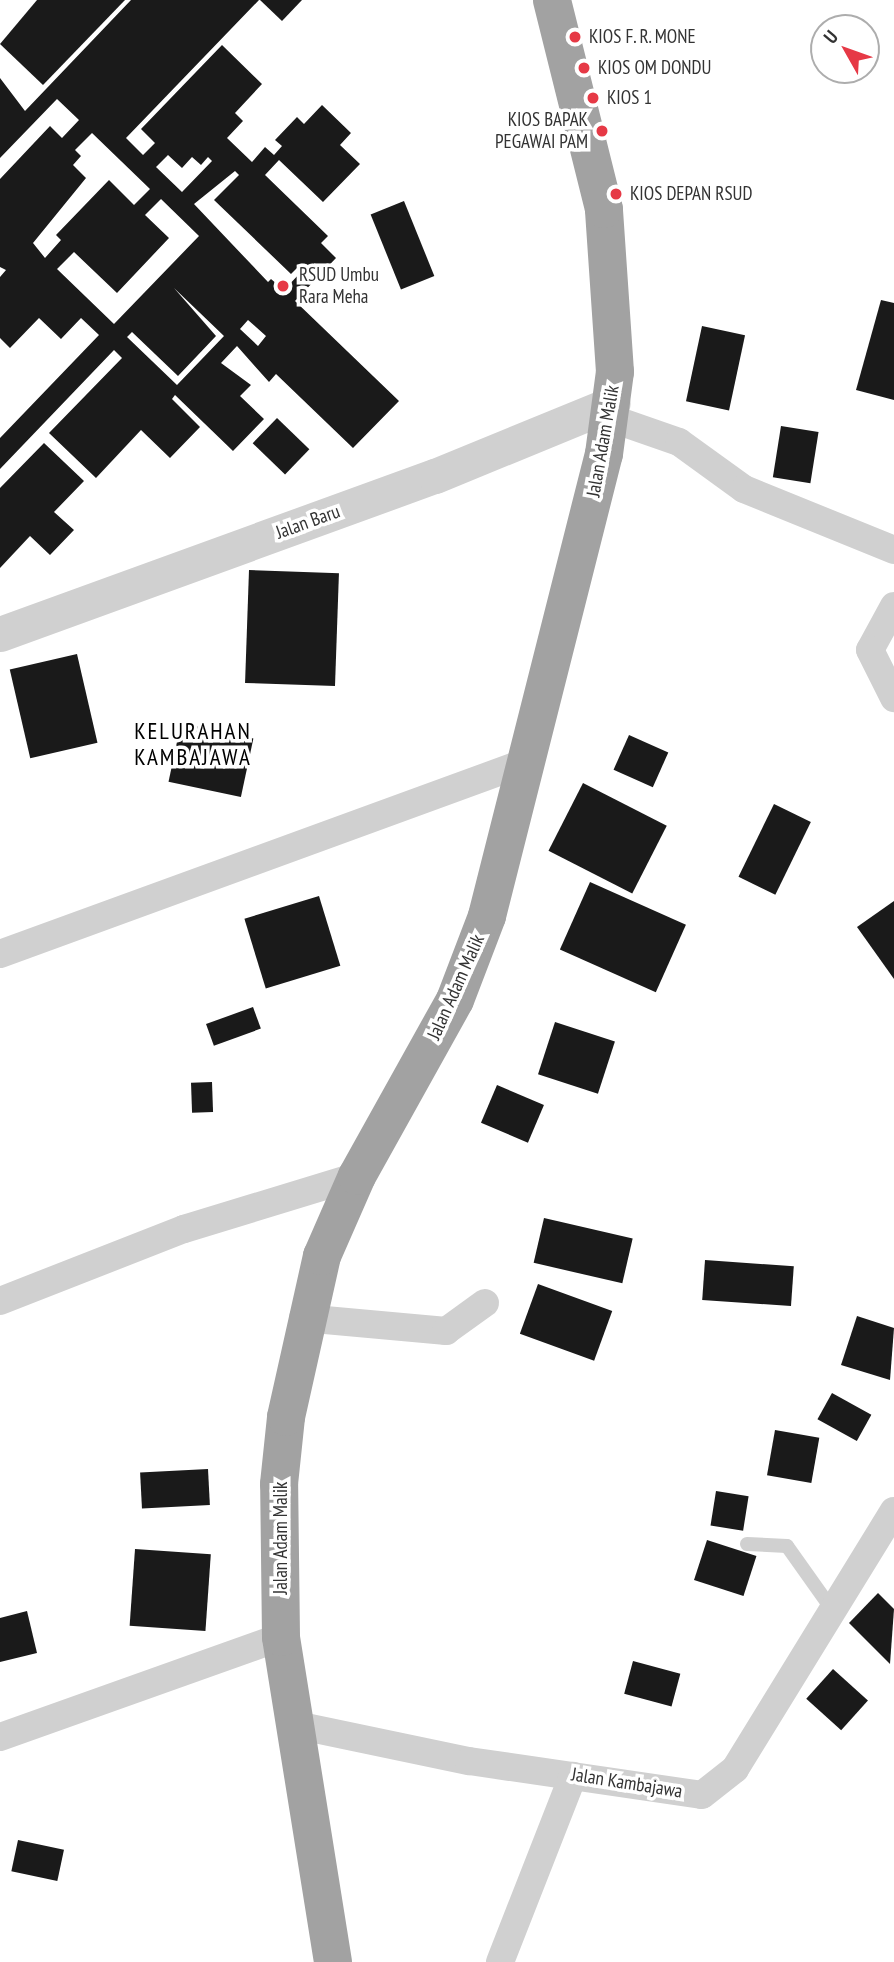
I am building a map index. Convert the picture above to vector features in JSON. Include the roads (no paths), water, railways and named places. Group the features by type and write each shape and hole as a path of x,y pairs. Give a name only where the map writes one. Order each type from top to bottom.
{"highway":[{"name":"Jalan Adam Malik","path":"333,1962 281,1637 279,1484 303,1318 357,1177 455,1000 487,916 529,761 612,411 604,209 552,0"}],"street":[{"path":"612,411 679,442 744,489 894,550"},
{"name":"Jalan Baru","path":"0,634 612,411"},
{"path":"894,606 870,650 894,698"},
{"path":"0,954 529,761"},
{"path":"0,1301 184,1229 357,1177"},
{"path":"303,1318 446,1331 485,1303"},
{"name":"Jalan Kambajawa","path":"296,1725 369,1743 702,1795 717,1786 778,1703 831,1608 894,1511"},
{"path":"0,1738 281,1637"},
{"path":"500,1962 573,1776"}],"lane":[{"path":"747,1544 787,1546 831,1608"}],"place":[{"name":"KIOS F. R. MONE","path":"575,37"},
{"name":"KIOS OM DONDU","path":"584,68"},
{"name":"KIOS 1","path":"593,98"},
{"name":"KIOS BAPAK PEGAWAI PAM","path":"602,131"},
{"name":"KIOS DEPAN RSUD","path":"616,194"},
{"name":"RSUD Umbu Rara Meha","path":"283,286"}],"district":[{"name":"KELURAHAN KAMBAJAWA","path":"193,744"}]}
